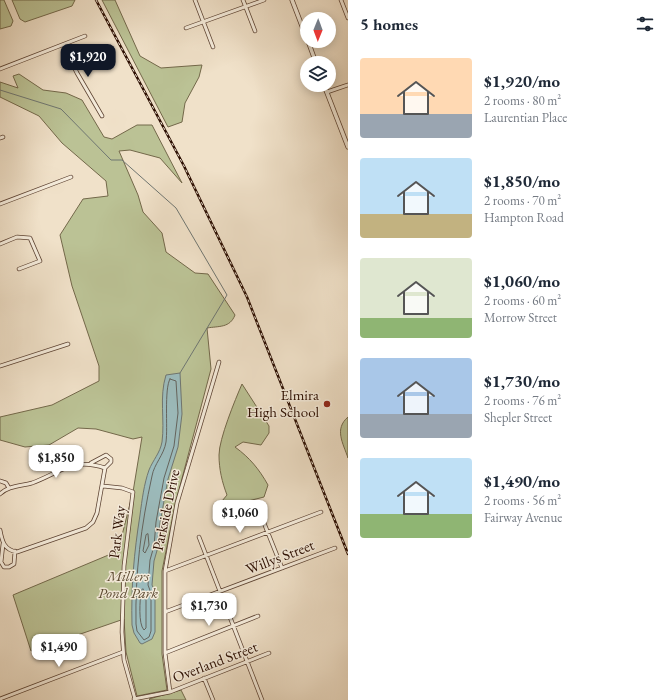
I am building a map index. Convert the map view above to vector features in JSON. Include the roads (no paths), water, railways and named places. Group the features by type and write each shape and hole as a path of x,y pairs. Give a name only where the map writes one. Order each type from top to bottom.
{"street":[{"path":"195,0 213,47"},
{"path":"243,0 255,31"},
{"path":"186,28 264,0"},
{"path":"292,0 300,21"},
{"path":"341,0 348,18"},
{"path":"0,69 85,36"},
{"path":"63,45 77,73 102,116"},
{"path":"336,89 348,85"},
{"path":"327,92 348,147"},
{"path":"0,204 71,177"},
{"path":"0,244 17,237 30,238 40,261 19,269"},
{"path":"0,366 68,344"},
{"name":"Parkside Drive","path":"170,692 165,653 164,571 177,503 218,362"},
{"path":"0,494 9,488 32,483 58,470 74,465 91,463 106,455 111,459 111,462 105,468 97,514 93,522 86,528 15,551 10,551 3,544"},
{"path":"91,463 105,468"},
{"path":"0,481 6,483 9,488"},
{"name":"Park Way","path":"102,486 122,488 133,492 124,566 123,652 134,700"},
{"path":"258,508 282,568"},
{"path":"164,571 321,512"},
{"path":"0,530 3,544 0,556 1,565 4,567 9,567 14,564 15,551"},
{"path":"199,538 262,700"},
{"name":"Willys Street","path":"165,612 335,548"},
{"path":"165,653 258,616"},
{"path":"0,699 123,652"},
{"name":"Overland Street","path":"170,692 269,653"},
{"path":"204,678 213,700"},
{"path":"134,700 170,692"}],"water":[{"path":"180,373 182,414 178,447 168,479 160,523 158,547 154,561 152,585 155,592 155,632 152,639 142,644 134,633 132,625 132,611 135,556 143,492 147,475 160,450 162,442 162,400 166,375"}],"waterway":[{"path":"0,90 61,109 111,160 122,160 176,208 227,295 180,373"}],"railway":[{"path":"96,0 184,166 247,297 348,554"}],"place":[{"name":"Elmira High School","path":"327,404"}],"park label":[{"name":"Millers Pond Park","path":"128,584"}]}
